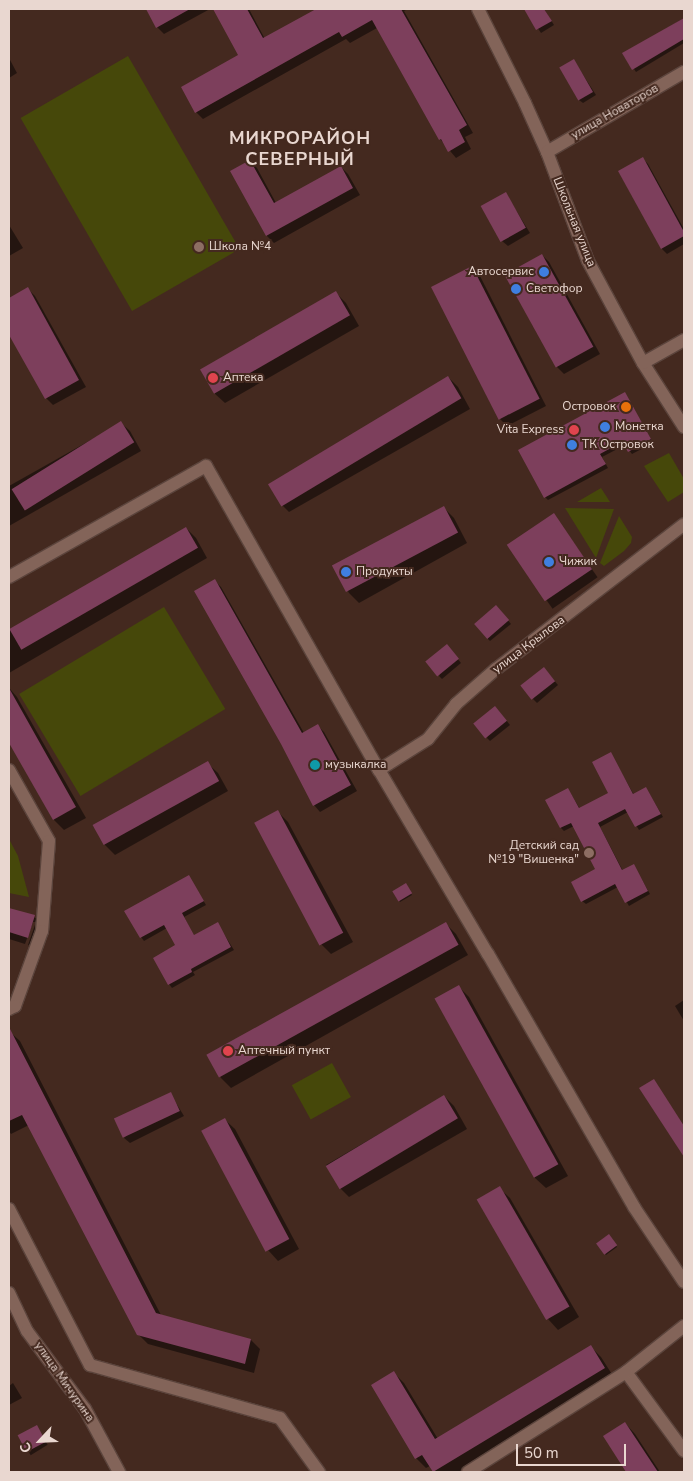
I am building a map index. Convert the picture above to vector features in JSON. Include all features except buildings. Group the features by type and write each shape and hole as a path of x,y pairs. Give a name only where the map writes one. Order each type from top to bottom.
{"street":[{"name":"Школьная улица","path":"478,9 547,152 588,261 643,363 684,427"},
{"name":"улица Новаторов","path":"547,152 684,72"},
{"path":"643,363 684,340"},
{"path":"9,577 206,466 379,770 634,1206 684,1282"},
{"name":"улица Крылова","path":"379,770 428,739 456,704 496,669 684,524"},
{"path":"9,770 49,841 42,931 15,1006 9,1009"},
{"path":"9,1209 90,1365 280,1418 319,1472"},
{"name":"улица Мичурина","path":"9,1293 27,1331 84,1408 119,1472"},
{"path":"468,1472 626,1372 684,1326"},
{"path":"626,1372 684,1451"}],"shaded area":[{"path":"128,56 240,249 132,311 21,118"},
{"path":"669,453 684,479 684,492 668,502 644,466"},
{"path":"601,488 610,502 577,502"},
{"path":"565,508 614,509 596,558"},
{"path":"619,516 632,537 631,543 624,551 604,566 600,563"},
{"path":"164,607 225,709 80,796 19,694"},
{"path":"9,839 18,856 29,897 9,893"},
{"path":"332,1063 351,1097 311,1119 292,1085"}],"place":[{"name":"Школа №4","path":"199,247"},
{"name":"Автосервис","path":"544,272"},
{"name":"Светофор","path":"516,289"},
{"name":"Аптека","path":"213,378"},
{"name":"Островок","path":"626,407"},
{"name":"Монетка","path":"605,427"},
{"name":"Vita Express","path":"574,430"},
{"name":"ТК Островок","path":"572,445"},
{"name":"Чижик","path":"549,562"},
{"name":"Продукты","path":"346,572"},
{"name":"музыкалка","path":"315,765"},
{"name":"Детский сад №19 \"Вишенка\"","path":"589,853"},
{"name":"Аптечный пункт","path":"228,1051"}],"district":[{"name":"МИКРОРАЙОН СЕВЕРНЫЙ","path":"300,149"}]}
